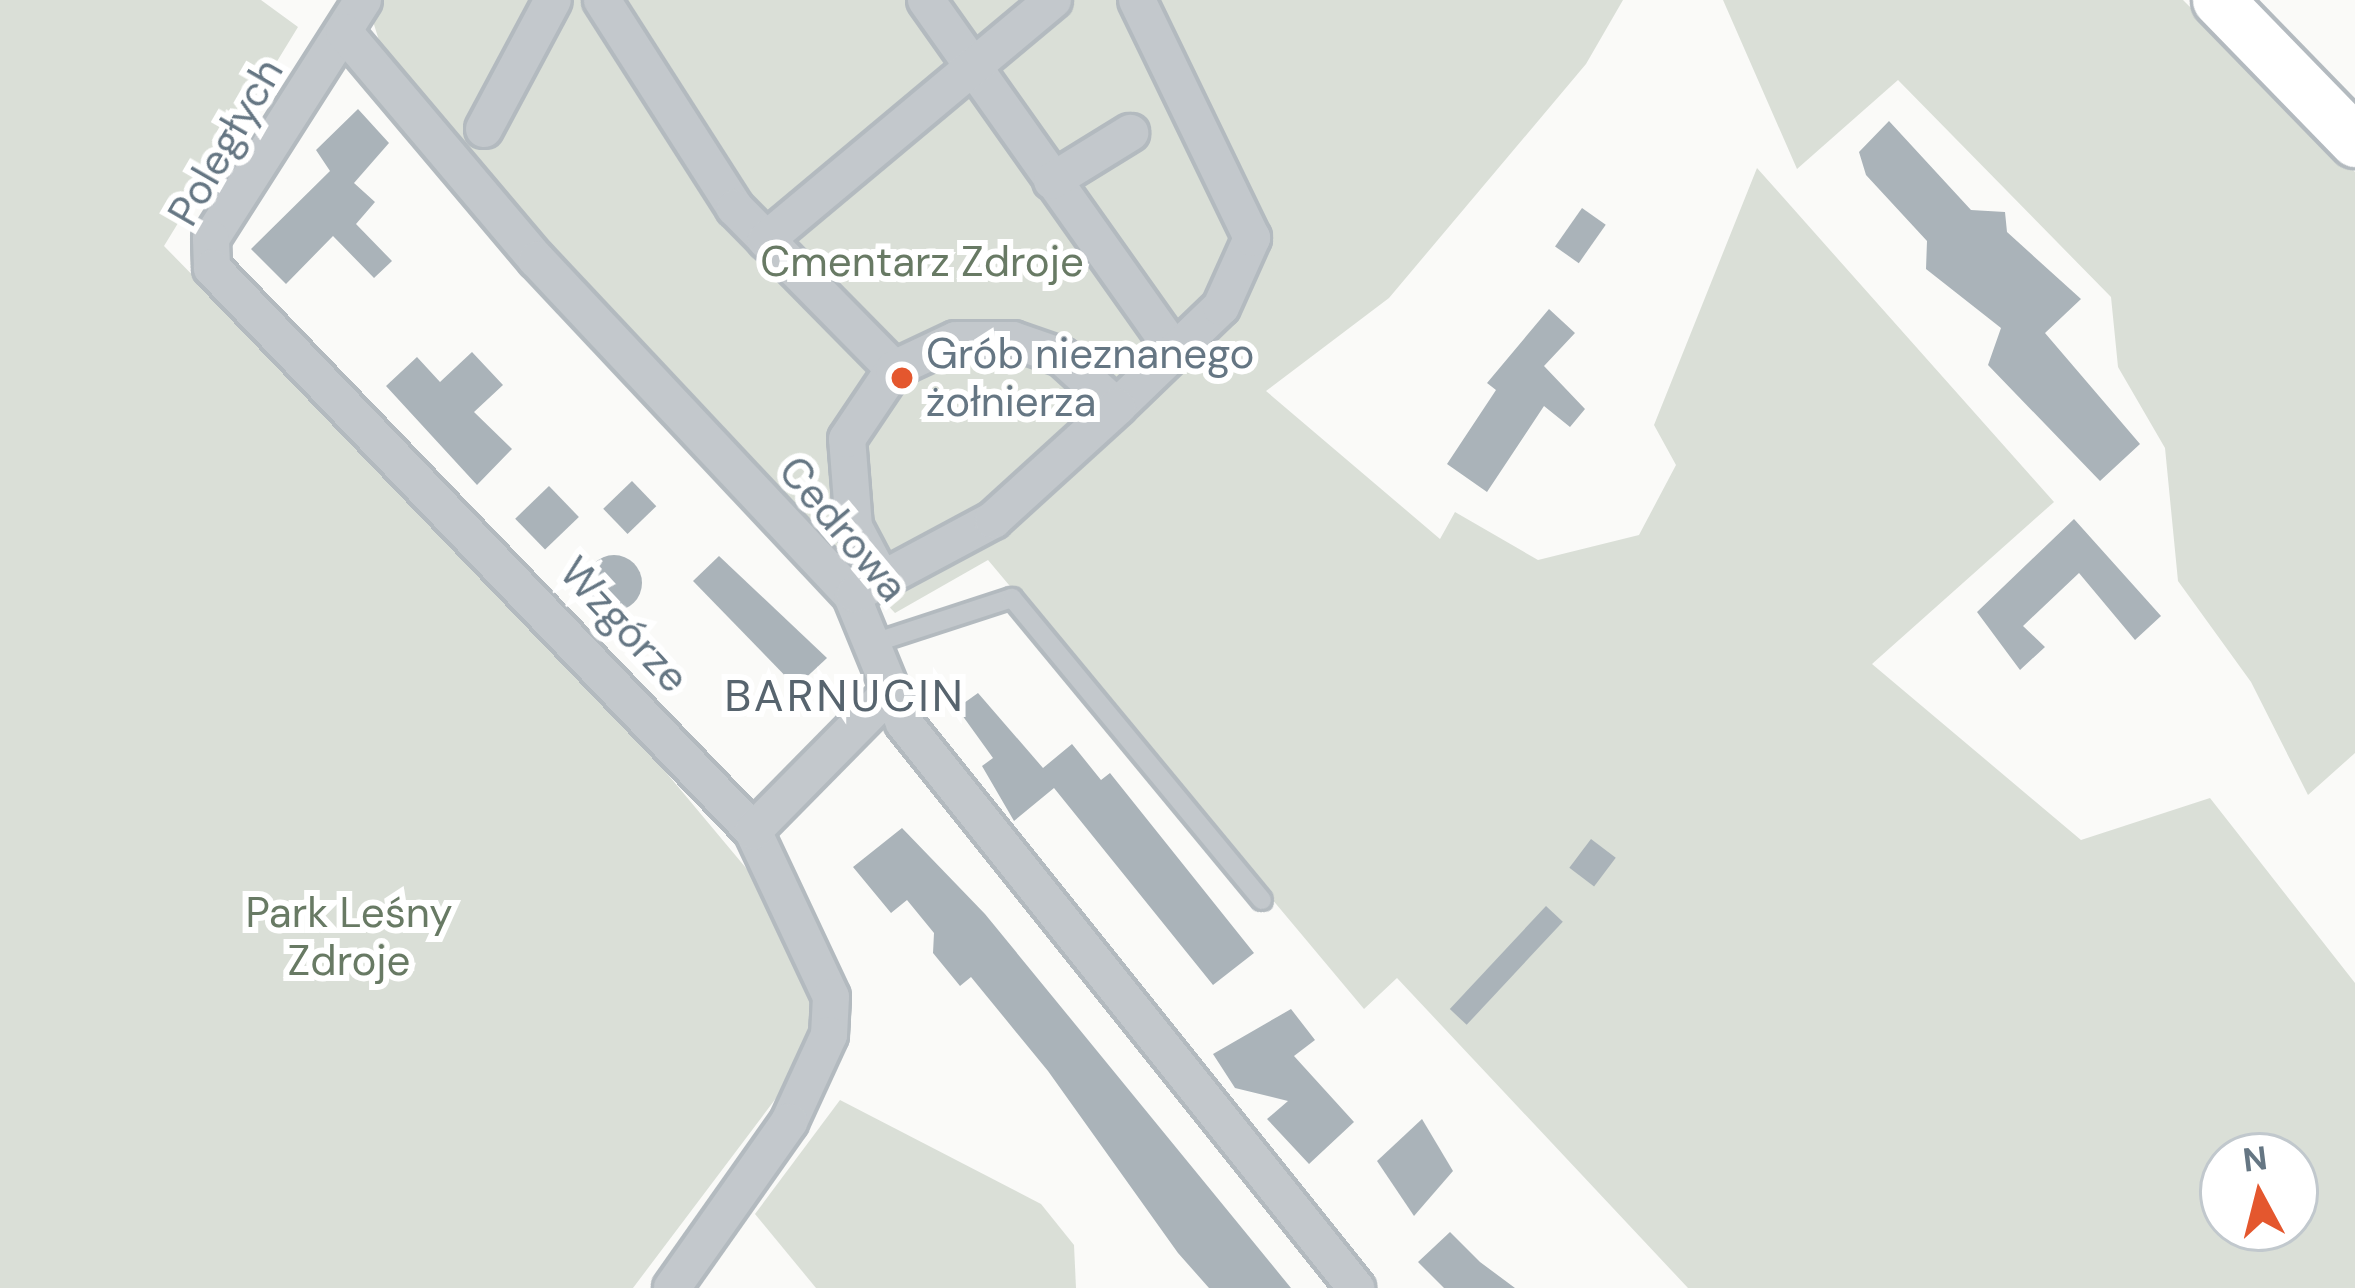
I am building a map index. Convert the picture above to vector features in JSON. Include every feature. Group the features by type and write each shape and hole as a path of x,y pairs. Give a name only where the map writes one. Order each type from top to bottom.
{"street":[{"path":"484,129 553,0"},
{"path":"602,0 685,142 766,240 893,369"},
{"path":"926,0 1175,352"},
{"path":"766,240 967,64 1053,0"},
{"path":"859,591 884,574 900,579 993,520 1221,307 1252,238 1137,0"},
{"path":"2218,0 2355,141"},
{"name":"Poległych","path":"212,268 211,239 354,16"},
{"name":"Cedrowa","path":"354,16 537,260 859,591 890,692 1018,876 1356,1288"},
{"path":"1052,181 1130,133"},
{"name":"Wzgórze","path":"212,268 753,831 815,950 829,1034 789,1122 672,1288"},
{"path":"859,591 874,565 854,526 847,439 893,369 956,340 1013,340 1063,358 1117,407"},
{"path":"753,831 890,692"}],"lane":[{"path":"877,642 1012,598 1262,900"}],"green space":[{"name":"Park Leśny Zdroje","path":"0,0 261,0 298,27 164,246 587,678 798,930 821,1006 798,1069 633,1288 0,1288"},
{"name":"Cmentarz Zdroje","path":"383,0 1623,0 1586,64 1389,298 1266,391 1440,539 1455,512 1538,560 1639,535 1676,465 1654,425 1757,168 2054,502 1872,664 2081,840 2210,798 2355,983 2355,1288 1688,1288 1397,978 1364,1009 988,560 895,613 439,126 381,47 372,18"},
{"path":"1723,0 2183,0 2355,172 2355,753 2308,795 2251,682 2178,581 2165,448 2118,367 2111,297 1898,80 1797,169"},
{"path":"840,1100 1041,1204 1074,1245 1076,1288 816,1288 755,1214"}],"building":[{"path":"358,109 389,143 354,183 375,202 356,224 392,261 374,278 333,236 286,284 251,249 330,171 316,150"},
{"path":"1889,121 1971,210 2005,212 2007,232 2081,299 2045,333 2140,444 2100,481 1988,365 2001,328 1926,269 1927,241 1866,175 1859,152"},
{"path":"1582,208 1606,225 1579,263 1555,247"},
{"path":"1549,309 1575,333 1544,366 1585,409 1570,427 1544,406 1487,492 1447,464 1496,390 1487,383"},
{"path":"472,352 503,385 474,412 512,449 477,485 386,386 417,357 440,382"},
{"path":"632,481 656,506 628,534 603,509"},
{"path":"549,486 579,517 545,550 515,519"},
{"path":"2074,519 2161,616 2135,640 2079,573 2023,626 2045,647 2020,670 1977,612"},
{"path":"614,555 634,563 642,583 634,603 614,611 594,603 586,583 594,563"},
{"path":"719,556 827,658 796,687 693,581"},
{"path":"978,693 1043,768 1072,744 1101,780 1110,773 1254,953 1213,985 1054,788 1014,821 982,766 993,758 957,708"},
{"path":"902,828 985,914 1291,1288 1209,1288 1178,1253 1048,1071 971,977 960,986 933,953 934,933 907,900 891,913 853,867"},
{"path":"1591,839 1616,858 1594,886 1569,868"},
{"path":"1546,906 1563,922 1467,1025 1450,1009"},
{"path":"1291,1009 1315,1040 1294,1056 1354,1122 1309,1164 1267,1119 1288,1101 1235,1088 1213,1054"},
{"path":"1422,1119 1453,1171 1414,1216 1377,1161"},
{"path":"1450,1232 1515,1288 1444,1288 1418,1262"}],"place":[{"name":"Grób nieznanego żołnierza","path":"902,378"}],"district":[{"name":"BARNUCIN","path":"845,696"}]}
